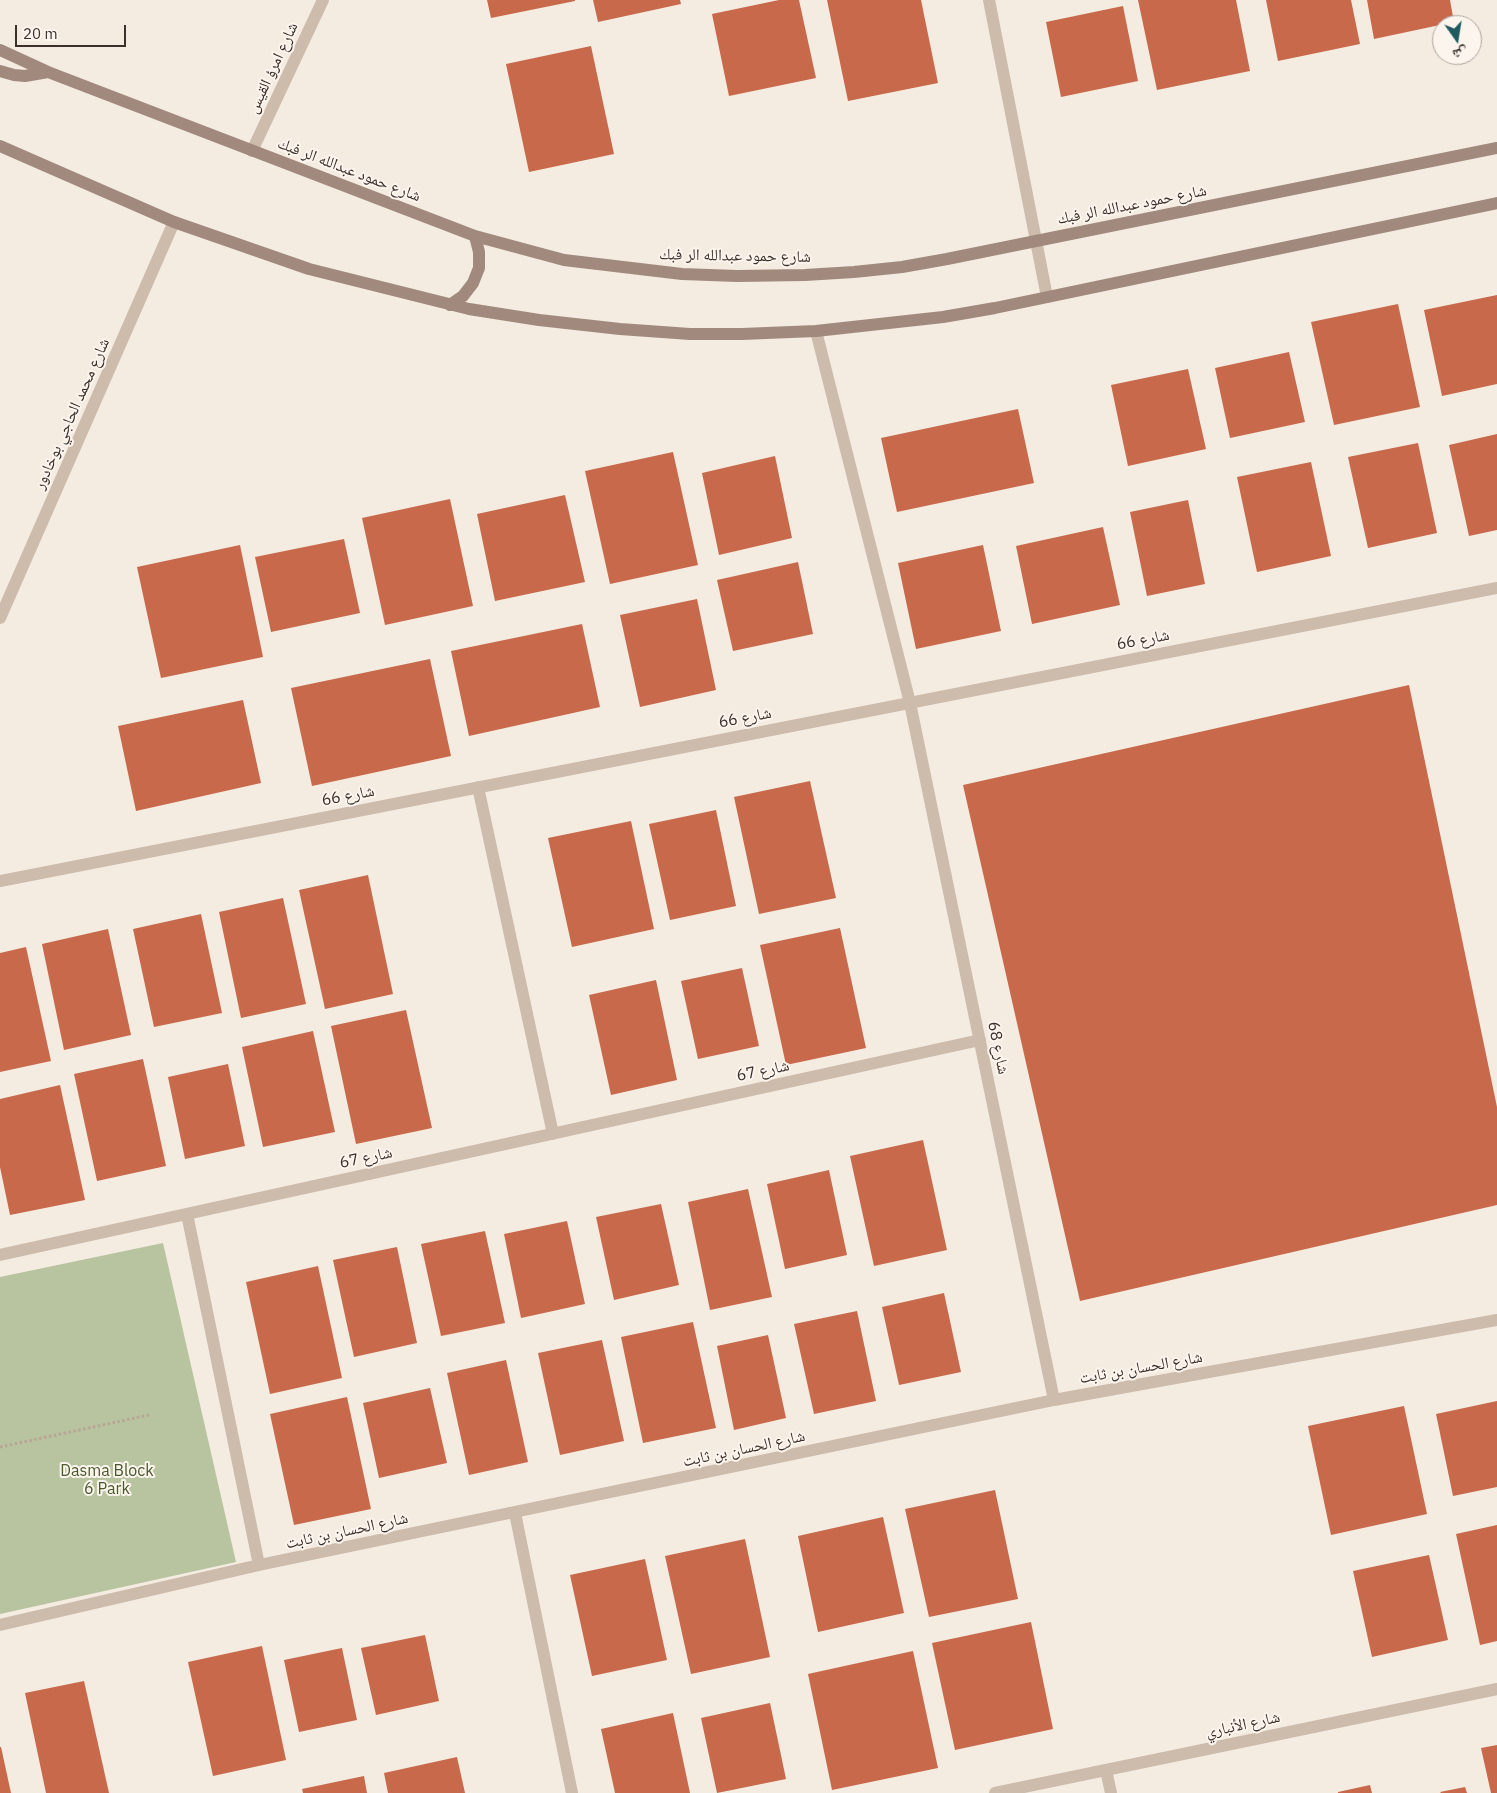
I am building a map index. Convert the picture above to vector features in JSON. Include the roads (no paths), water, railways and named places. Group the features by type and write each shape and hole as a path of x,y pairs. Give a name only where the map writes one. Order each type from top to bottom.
{"street":[{"name":"شارع امرؤ القيس","path":"252,151 323,0"},
{"path":"989,0 1047,297"},
{"name":"شارع حمود عبدالله الر فبك","path":"0,50 48,72 475,236 564,260 682,274 738,276 825,274 947,260 1497,148"},
{"path":"0,71 26,76 48,72"},
{"path":"0,146 174,222 309,269 450,305 539,320 628,330 690,334 816,331 943,317 1497,203"},
{"name":"شارع محمد الحاجي بوخادور","path":"0,618 174,222"},
{"path":"450,305 463,296 473,283 479,268 479,252 475,236"},
{"name":"شارع 68","path":"816,331 910,703 1054,1400"},
{"name":"شارع 66","path":"0,881 1497,588"},
{"path":"478,787 553,1134"},
{"name":"شارع 67","path":"0,1255 980,1040"},
{"path":"187,1214 259,1565"},
{"name":"شارع الحسان بن ثابت","path":"0,1624 259,1565 1054,1400 1497,1320"},
{"path":"515,1513 572,1793"},
{"name":"شارع الأنباري","path":"995,1793 1497,1689"},
{"path":"1106,1770 1111,1793"}],"park label":[{"name":"Dasma Block 6 Park","path":"107,1480"}]}
